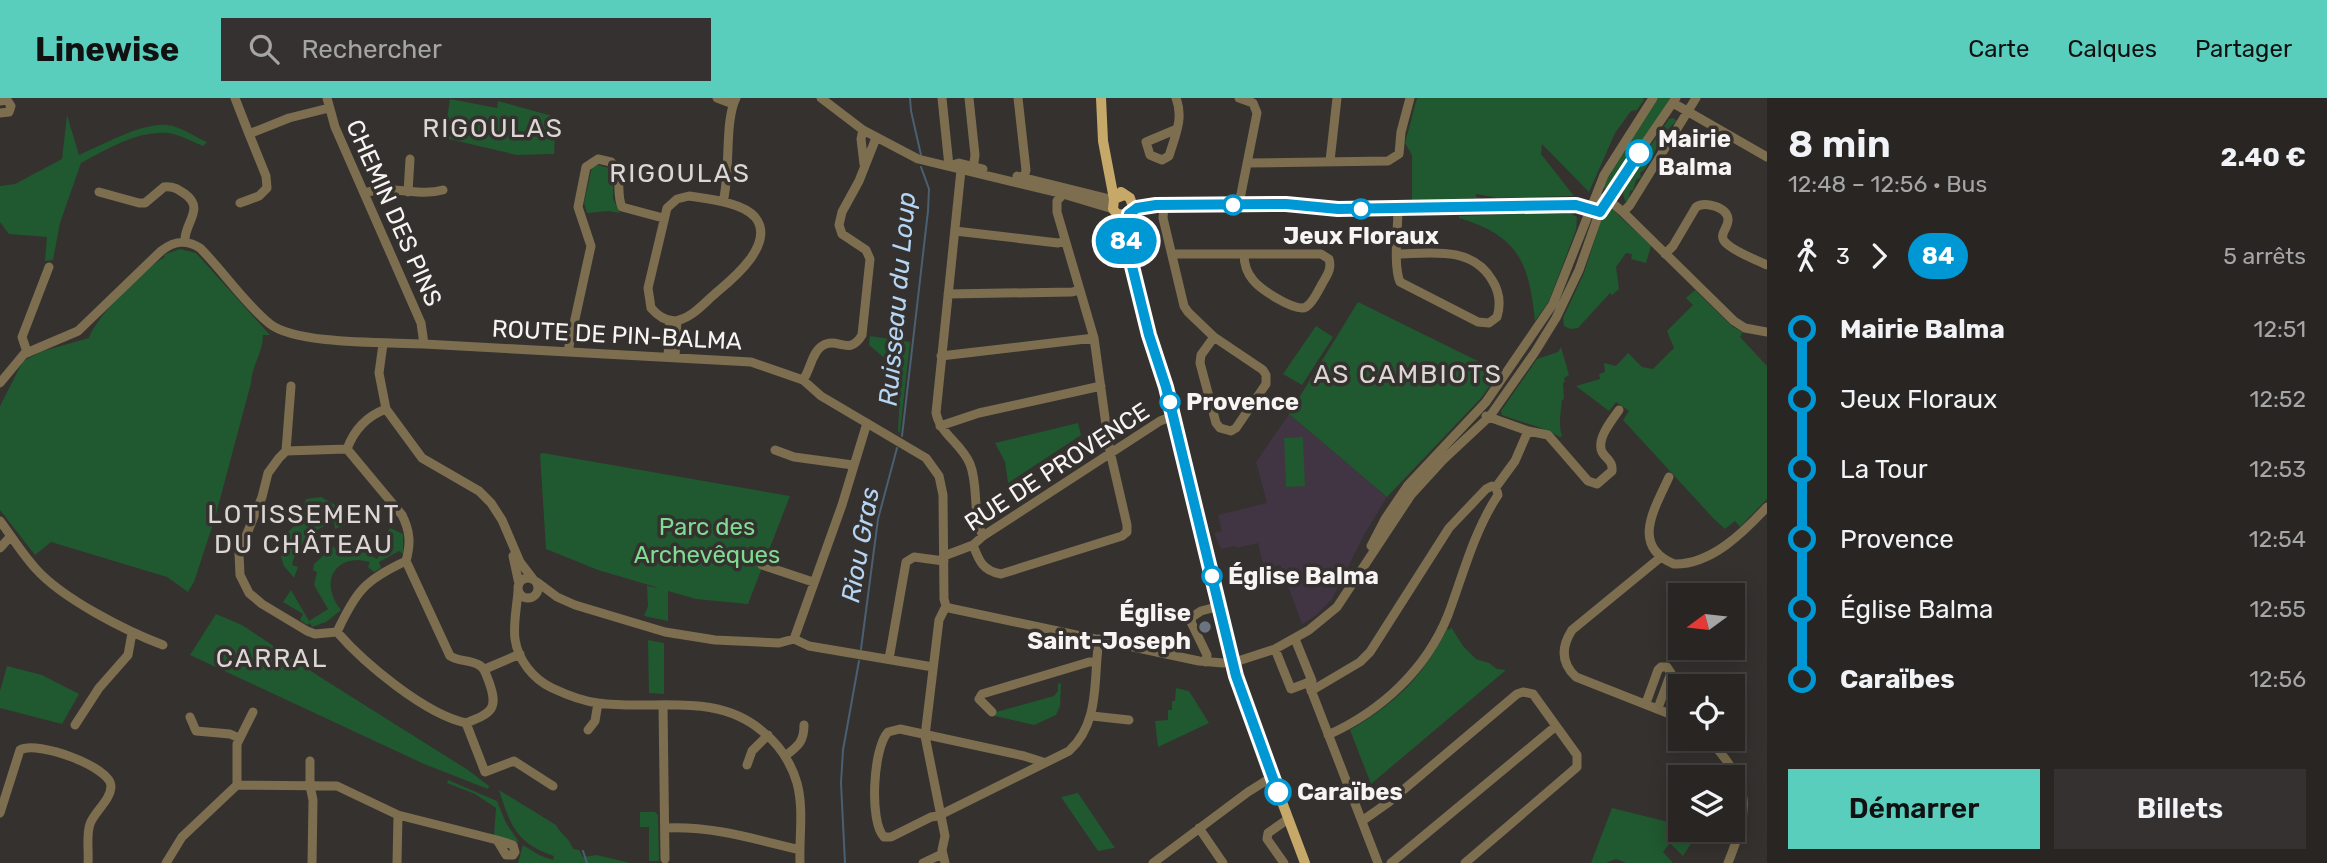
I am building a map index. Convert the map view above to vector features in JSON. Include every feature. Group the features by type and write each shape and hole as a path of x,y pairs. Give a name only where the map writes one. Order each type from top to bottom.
{"main road":[{"path":"1101,98 1103,141 1111,181 1144,317 1166,387 1243,700 1305,863"},
{"path":"1111,181 1108,191 1123,216 1131,212"},
{"path":"1125,236 1131,212"}],"street":[{"path":"235,98 266,177 267,188 259,196 240,203"},
{"path":"717,98 734,101 728,181 723,202"},
{"path":"942,98 949,166"},
{"path":"969,98 974,169"},
{"path":"1018,98 1026,170 1024,178"},
{"path":"1239,98 1252,103 1256,110 1239,204"},
{"path":"1330,161 1338,98"},
{"path":"1248,158 1267,162 1395,159 1399,154 1401,132 1410,98"},
{"path":"946,606 958,611 984,614 1206,662 1233,662 1275,649 1328,617 1422,482 1490,416 1556,318 1579,270 1595,210 1595,198 1604,175 1653,98"},
{"path":"1623,212 1630,205 1696,98"},
{"path":"0,113 6,114 11,109 10,102 2,99"},
{"path":"823,99 834,102 863,130 922,161 961,170 974,169 1024,178 1116,201 1160,205 1286,204 1338,209 1576,205 1595,210"},
{"path":"1177,99 1181,117 1177,129"},
{"path":"1358,575 1385,519 1408,485 1501,383 1553,304 1595,210 1608,197 1674,100 1687,112 1767,157"},
{"path":"249,134 328,103"},
{"name":"CHEMIN DES PINS","path":"328,103 421,323 424,344"},
{"path":"863,130 861,139 864,166"},
{"path":"803,380 820,347 829,343 850,346 862,335 870,258 866,250 842,234 839,225 842,212 859,181 876,138"},
{"path":"408,192 410,159"},
{"path":"568,351 591,246 578,207 586,167 598,159 615,164 622,207 663,218"},
{"path":"949,166 959,163 1105,205 1116,201"},
{"path":"961,170 935,407 940,426 957,442 971,466 977,492 979,530 983,536"},
{"path":"0,376 32,342 48,343 78,331 161,251 172,244 184,242 195,210 188,196 176,188 164,187 145,203 99,192"},
{"path":"365,193 379,190 428,193 443,190"},
{"path":"973,545 984,567 990,572 1001,574 1122,536 1127,532 1128,525 1110,454 1094,338 1056,206 1063,194"},
{"path":"682,197 723,202 742,209 755,218 759,231 756,250 741,272 690,315 673,321 651,308 647,295 663,218 671,202 682,197"},
{"path":"1595,198 1608,197 1740,326 1767,332"},
{"path":"1665,254 1673,246 1696,207 1708,204 1725,212 1728,217 1728,223 1722,233 1727,244 1767,265"},
{"path":"1131,212 1160,205"},
{"path":"1160,205 1184,306 1214,337 1266,374 1266,384 1236,428 1231,431 1220,428 1216,423 1200,363 1201,355 1214,337"},
{"path":"1398,209 1398,254 1398,277 1404,285 1478,322 1489,323 1497,317 1499,301 1493,281 1471,259 1448,253 1398,254"},
{"path":"955,231 1058,243 1065,241"},
{"name":"ROUTE DE PIN-BALMA","path":"184,242 200,248 263,318 278,329 301,336 383,346 424,344 751,362 803,380 821,396 926,458 939,476 943,495 946,606 940,615 925,736 946,836 943,859"},
{"path":"1172,254 1244,254 1321,254 1329,259 1330,271 1309,305 1301,309 1294,308 1254,281 1244,263 1244,254"},
{"path":"26,349 22,337 49,267"},
{"path":"948,294 1080,290"},
{"path":"671,357 673,321"},
{"path":"941,356 1094,338"},
{"path":"383,346 379,373 386,409 422,458 486,497 498,511 520,562 535,581 538,590 517,616"},
{"path":"0,383 26,349"},
{"path":"286,451 291,386"},
{"path":"940,426 979,413 1101,386"},
{"path":"1480,408 1483,415 1548,435 1588,481 1597,484 1612,471 1612,464 1602,452 1601,439 1619,410"},
{"path":"347,449 351,439 371,415 386,409"},
{"name":"RUE DE PROVENCE","path":"889,659 906,562 914,557 944,554 973,545 1160,421 1173,416"},
{"path":"794,639 842,505 867,423"},
{"path":"1496,487 1514,461 1528,431"},
{"path":"347,449 286,451 273,463 242,544 238,561 244,585 255,600 307,631 315,634 337,632 410,697 466,723 485,772 514,761 553,786"},
{"path":"347,449 402,515 410,535 406,561 450,656 455,660 477,663 485,669 494,696 494,705 489,712 466,723"},
{"path":"775,450 794,457 853,466"},
{"path":"1669,477 1648,530 1652,547 1661,556 1679,564 1705,556 1734,539 1767,507"},
{"path":"1275,649 1291,689 1309,687 1360,662 1370,652 1450,526 1486,489 1496,487"},
{"path":"1328,734 1383,702 1417,668 1445,621 1459,579 1499,495 1496,487"},
{"path":"0,521 37,570 54,584 132,633 163,645"},
{"path":"0,548 11,536"},
{"path":"510,540 523,597 557,597"},
{"path":"1661,556 1572,630 1564,649 1567,667 1576,677 1668,713"},
{"path":"337,632 360,589 382,572 406,561"},
{"path":"762,565 813,582"},
{"path":"800,863 799,794 792,769 768,736 754,724 728,711 702,706 598,703 548,686 528,668 515,638 519,588 527,578 557,597 665,632 715,640 779,643 794,639 809,646 933,667"},
{"path":"1206,662 1207,655 1191,622 1192,617 1201,611 1220,606"},
{"path":"75,725 99,688 128,655 132,633"},
{"path":"1043,762 900,729 888,732 884,736 874,787 880,833 884,837 891,837 1043,762 1062,756 1075,746 1085,733 1091,716 1099,639"},
{"path":"1295,639 1312,681 1309,687 1378,863"},
{"path":"485,669 520,654"},
{"path":"992,712 979,699 982,694 1096,662"},
{"path":"1646,703 1658,670 1663,666 1667,667 1671,673 1658,708"},
{"path":"1362,821 1389,802 1517,694 1533,694 1577,755 1577,766 1465,863"},
{"path":"588,730 595,721 598,703"},
{"path":"663,705 665,859"},
{"path":"180,863 168,860 182,837 237,785 239,738 253,712"},
{"path":"1091,716 1129,720"},
{"path":"190,717 196,731 230,734 239,738"},
{"path":"785,756 800,745 804,737 804,725"},
{"path":"1391,863 1556,726"},
{"path":"747,765 752,751 768,736"},
{"path":"0,813 20,750 29,746 71,755 107,777 111,783 111,790 89,827 88,863"},
{"path":"1719,751 1732,766 1742,792 1744,815 1728,863"},
{"path":"1024,756 1029,765 1027,772"},
{"path":"310,761 313,800 312,863"},
{"path":"1158,861 1199,828 1272,777"},
{"path":"237,785 337,786 398,816 497,840"},
{"path":"397,863 398,816"},
{"path":"1284,863 1267,839 1268,833 1288,819"},
{"path":"665,828 725,832 800,850"},
{"path":"1199,828 1223,863"},
{"path":"923,863 943,859"}],"shaded area":[{"path":"1289,414 1387,497 1364,535 1332,599 1315,616 1302,624 1280,565 1263,565 1258,543 1221,549 1214,533 1222,531 1218,515 1267,503 1256,462"}],"green space":[{"path":"1417,98 1644,100 1637,110 1631,111 1615,133 1589,192 1542,144 1541,154 1574,196 1498,198 1476,194 1476,197 1482,198 1412,201 1412,155 1405,143"},
{"path":"1657,98 1672,98 1619,177 1607,189 1602,187 1613,164"},
{"path":"450,99 497,108 498,101 556,117 554,154 517,155 444,138"},
{"path":"67,115 79,155 134,131 156,125 177,127 207,142 203,146 181,136 156,133 123,142 81,163 60,223 53,260 45,261 47,237 9,234 0,222 0,186 15,184 62,159"},
{"path":"1669,119 1677,121 1665,134 1646,168 1640,173 1641,177 1636,180 1633,190 1630,191 1629,202 1626,203 1623,195 1625,183"},
{"path":"598,165 613,172 613,199 620,213 587,213 584,203 592,167"},
{"path":"1608,210 1613,210 1651,246 1646,263 1631,259 1632,254 1626,253 1616,267 1619,289 1612,295 1610,293 1578,328 1570,329 1564,326 1563,318 1584,273 1603,215"},
{"path":"1568,212 1577,217 1576,230 1549,301 1535,321 1529,283 1517,254 1495,234 1459,216"},
{"path":"180,249 196,253 270,335 263,335 215,518 194,582 188,592 167,577 51,542 35,555 0,510 0,406 23,361 43,351 89,338 101,318 134,282 165,257 163,255"},
{"path":"1695,290 1733,327 1743,332 1740,337 1767,366 1767,499 1740,527 1735,521 1725,529 1714,519 1623,420 1629,411 1616,402 1609,411 1576,386 1600,379 1599,374 1605,372 1604,363 1616,366 1628,353 1642,367 1653,369 1674,348 1667,331 1693,305 1686,298"},
{"path":"1358,302 1500,372 1481,398 1387,497 1289,414"},
{"path":"1316,326 1333,337 1302,385 1283,374"},
{"path":"870,336 910,342 900,433 901,372 869,345"},
{"path":"1561,347 1569,375 1564,378 1563,383 1564,399 1560,422 1562,436 1502,415 1501,411 1537,359 1558,352"},
{"path":"1078,423 1081,435 1008,483 1005,462 995,443"},
{"path":"1303,437 1305,486 1286,487 1284,438"},
{"name":"Parc des Archevêques","path":"540,454 790,496 748,604 696,599 668,591 668,621 644,616 648,606 647,586 659,588 598,570 546,549"},
{"path":"321,497 360,519 335,529 334,522 313,533 302,544 294,558 292,565 298,567 294,578 284,566 281,557 289,531 298,522 306,499"},
{"path":"390,528 403,534 403,554 399,551 379,562 381,568 374,572 368,567 370,562 358,560 339,566 331,581 331,590 341,610 326,622 312,627 310,623 307,625 300,620 303,614 283,602 291,590 309,621 328,609 314,585 317,572 313,570 314,564 334,546 335,549 354,546 377,559 390,538 387,533"},
{"path":"216,614 242,625 468,770 489,786 488,789 424,764 190,655"},
{"path":"1451,627 1463,646 1476,659 1497,669 1506,670 1371,784 1350,730 1382,709 1407,687 1428,662 1447,629 1450,630"},
{"path":"648,640 664,643 664,694 649,693"},
{"path":"7,666 42,675 79,694 62,724 0,708 0,691"},
{"path":"1061,683 1060,706 1056,715 1034,725 995,716 996,712 1054,696 1058,691 1058,684"},
{"path":"1176,688 1189,691 1209,723 1158,747 1155,721 1168,720 1168,710 1172,710"},
{"path":"448,780 497,801 506,823 519,842 494,836 496,808 475,794 447,783"},
{"path":"499,790 556,825 573,849 579,850 583,857 597,855 630,863 518,863 523,845 553,860 554,856 531,846 517,832"},
{"path":"1078,793 1115,848 1098,851 1061,797"},
{"path":"1612,808 1668,822 1668,842 1692,842 1683,856 1670,843 1663,852 1673,863 1626,863 1616,859 1606,863 1591,863"},
{"path":"640,812 655,812 658,815 659,861 649,861 649,827 640,827"}],"waterway":[{"name":"Ruisseau du Loup","path":"910,98 921,155"},
{"name":"Ruisseau du Loup","path":"902,436 928,211 929,189 921,167"},
{"name":"Riou Gras","path":"861,649 878,519 897,448"},
{"name":"Riou Gras","path":"845,863 841,783 843,750 859,661"},
{"path":"583,851 587,863"}],"bus line":[{"name":"84","path":"1278,792 1236,676 1166,387 1149,335 1127,246 1125,236 1129,214 1137,208 1156,205 1239,204 1286,204 1338,209 1576,205 1600,212 1639,153"}],"place":[{"name":"Mairie Balma","path":"1639,153"},
{"name":"Jeux Floraux","path":"1361,209"},
{"name":"Provence","path":"1170,402"},
{"name":"Église Balma","path":"1212,576"},
{"name":"Église Saint-Joseph","path":"1205,627"},
{"name":"Caraïbes","path":"1278,792"}],"district":[{"name":"RIGOULAS","path":"493,128"},
{"name":"RIGOULAS","path":"680,173"},
{"name":"AS CAMBIOTS","path":"1408,374"},
{"name":"LOTISSEMENT DU CHÂTEAU","path":"304,529"},
{"name":"CARRAL","path":"272,658"}]}
